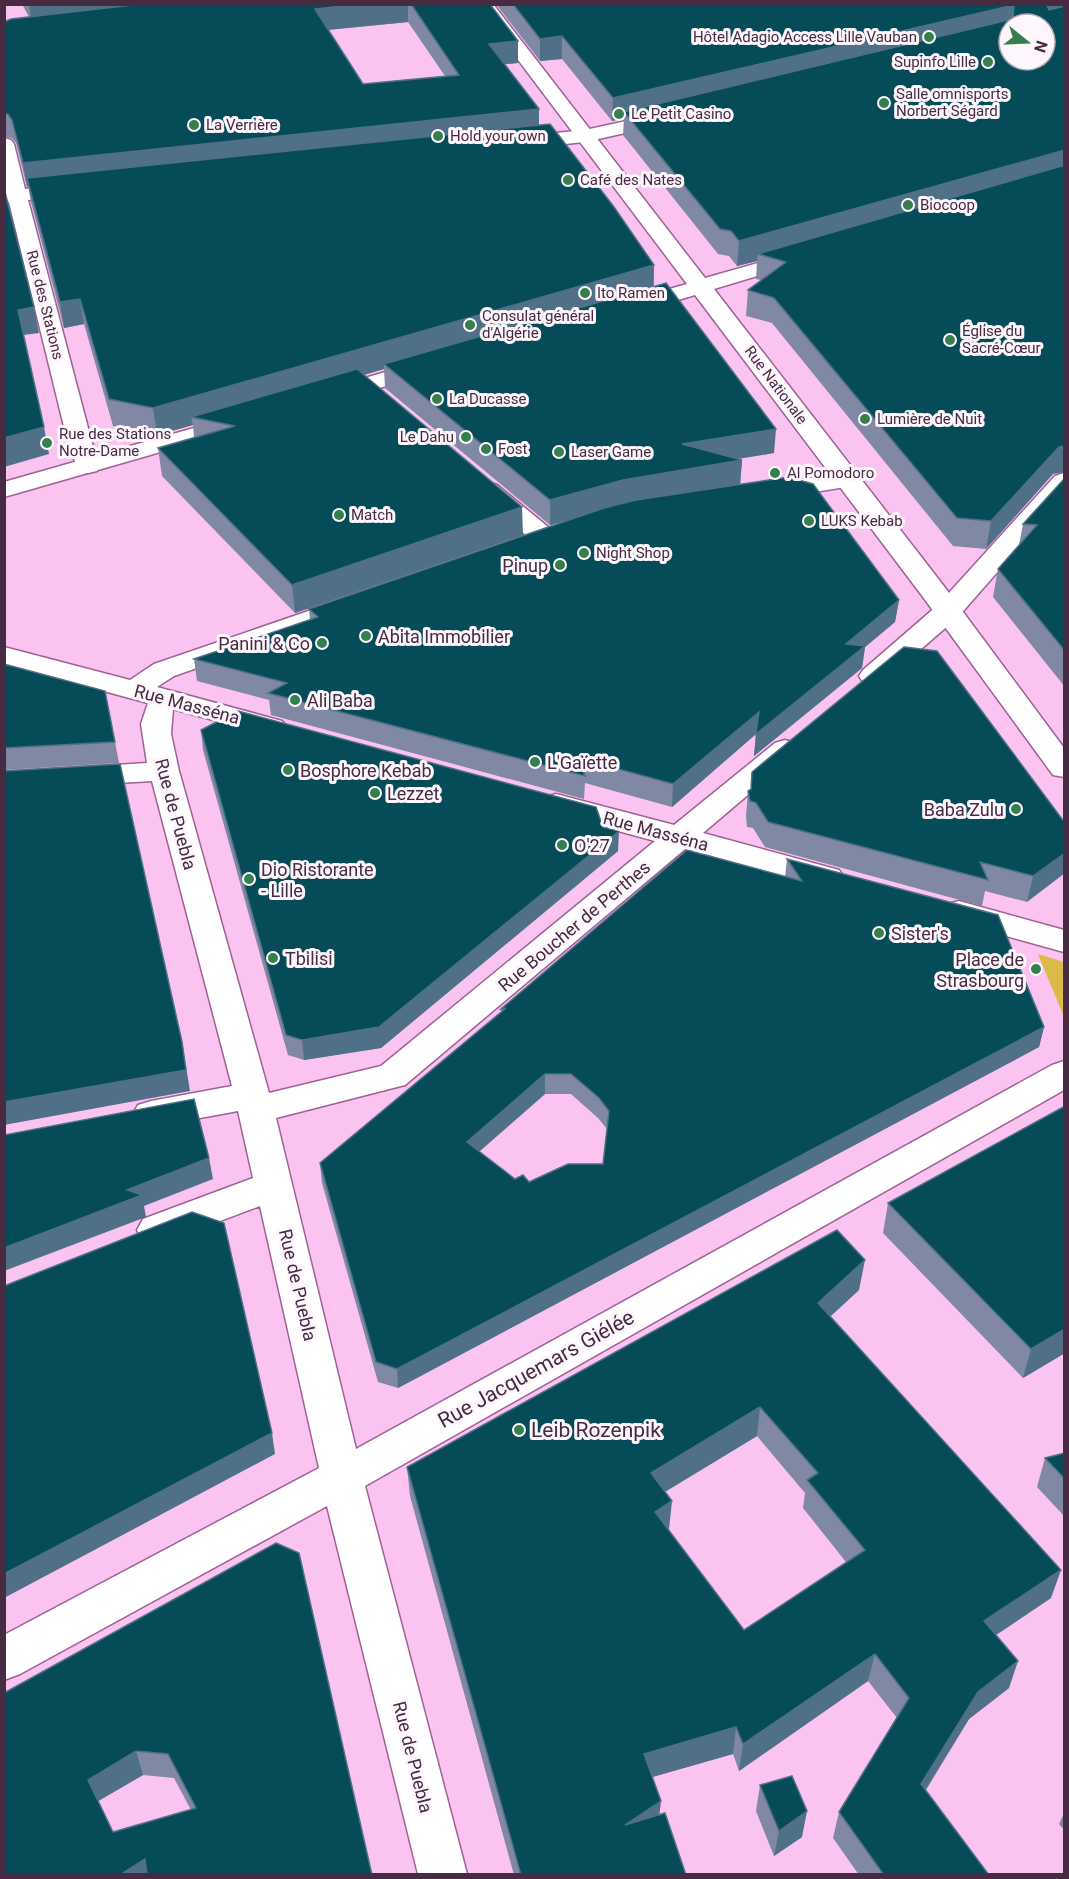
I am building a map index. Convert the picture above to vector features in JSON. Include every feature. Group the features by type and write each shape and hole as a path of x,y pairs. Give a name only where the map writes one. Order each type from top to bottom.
{"street":[{"name":"Rue Nationale","path":"484,4 849,480 1065,768"},
{"path":"492,145 585,136 684,114"},
{"name":"Rue des Stations","path":"4,144 11,196 88,466"},
{"path":"11,196 91,188"},
{"path":"607,313 821,251"},
{"path":"310,402 446,361"},
{"path":"364,386 388,405"},
{"path":"4,490 253,418"},
{"path":"474,479 543,538"},
{"path":"748,495 849,480"},
{"path":"854,692 948,611 1065,481"},
{"path":"150,694 164,670 380,595"},
{"name":"Rue Masséna","path":"4,655 301,735"},
{"name":"Rue de Puebla","path":"150,694 157,708 155,720 157,742 164,771 254,1102 358,1546 443,1875"},
{"name":"Rue Boucher de Perthes","path":"118,1120 254,1102 392,1076 809,729"},
{"path":"4,781 164,771"},
{"name":"Rue Masséna","path":"528,797 852,883"},
{"path":"931,904 1065,941"},
{"name":"Rue Jacquemars Giélée","path":"4,1659 343,1475 1065,1074"},
{"path":"125,1243 274,1185"}],"shaded area":[{"path":"1038,954 1064,962 1064,1017"}],"building":[{"path":"141,4 361,4 315,9 363,84 459,75 411,4 490,4 518,41 489,44 539,109 23,163 12,120 8,114 4,114 4,22 11,19"},
{"path":"513,4 1046,4 1049,10 1065,6 1065,150 739,241 731,231 720,229 624,112 997,23 997,72 1057,72 1057,12 1014,12 1014,5 613,98 562,36 540,39"},
{"path":"550,124 614,207 654,265 153,408 109,399 80,299 60,302 27,178"},
{"path":"1065,165 1065,446 1059,447 991,521 957,518 774,298 748,290 786,262 758,254"},
{"path":"4,188 34,307 18,310 44,427 4,438"},
{"path":"666,283 776,429 682,444 742,460 623,480 550,500 384,364"},
{"name":"Match","path":"357,369 522,507 292,585 158,448 235,426 191,417"},
{"path":"789,477 813,484 899,600 846,644 865,646 756,734 759,712 673,784 578,758 585,776 268,693 287,683 194,659 318,617 309,609 604,508 636,500"},
{"path":"1065,478 1065,651 998,569 1037,525 1023,524"},
{"path":"904,647 937,651 1065,823 1065,853 1033,876 980,862 988,880 768,822 756,803 750,801 748,791 751,789 752,772"},
{"path":"4,664 105,691 115,742 4,748"},
{"path":"238,711 596,807 603,827 619,831 379,1027 302,1040 286,1035 201,730"},
{"path":"120,764 182,1042 186,1070 4,1102 4,771"},
{"path":"687,850 802,881 787,859 998,915 1044,1027 397,1369 376,1362 320,1163 506,1008 501,1009","holes":["545,1074 571,1074 599,1098 609,1111 603,1164 568,1164 529,1182 523,1175 515,1179 467,1142"]},
{"path":"194,1099 209,1158 127,1190 142,1195 4,1248 4,1135"},
{"path":"1065,1106 1065,1329 1031,1349 888,1203"},
{"path":"192,1212 224,1223 272,1433 4,1574 4,1286"},
{"path":"837,1230 865,1260 818,1303 1061,1570 984,1621 1018,1661 978,1692 921,1784 989,1875 884,1875 839,1812 909,1698 875,1654 743,1744 736,1727 644,1754 661,1801 625,1825 665,1813 686,1875 521,1875 407,1467","holes":["760,1407 818,1473 807,1480 865,1550 744,1630 655,1512 672,1501 651,1473"]},
{"path":"1065,1453 1065,1479 1045,1458"},
{"path":"276,1543 299,1553 372,1875 147,1875 145,1859 120,1875 4,1875 4,1693","holes":["136,1751 168,1754 196,1808 113,1832 88,1780"]},
{"path":"792,1776 807,1811 779,1831 760,1785"}],"place":[{"name":"Hôtel Adagio Access Lille Vauban","path":"929,37"},
{"name":"Supinfo Lille","path":"988,62"},
{"name":"Salle omnisports Norbert Ségard","path":"884,103"},
{"name":"Le Petit Casino","path":"619,114"},
{"name":"La Verrière","path":"194,125"},
{"name":"Hold your own","path":"438,136"},
{"name":"Café des Nates","path":"568,180"},
{"name":"Biocoop","path":"908,205"},
{"name":"Ito Ramen","path":"585,293"},
{"name":"Consulat général d'Algérie","path":"470,325"},
{"name":"Église du Sacré-Cœur","path":"950,340"},
{"name":"La Ducasse","path":"437,399"},
{"name":"Lumière de Nuit","path":"865,419"},
{"name":"Le Dahu","path":"466,437"},
{"name":"Rue des Stations Notre-Dame","path":"47,443"},
{"name":"Fost","path":"486,449"},
{"name":"Laser Game","path":"559,452"},
{"name":"Al Pomodoro","path":"775,473"},
{"name":"Match","path":"339,515"},
{"name":"LUKS Kebab","path":"809,521"},
{"name":"Night Shop","path":"584,553"},
{"name":"Pinup","path":"560,565"},
{"name":"Abita Immobilier","path":"366,636"},
{"name":"Panini & Co","path":"322,643"},
{"name":"Ali Baba","path":"295,700"},
{"name":"L'Gaïette","path":"535,762"},
{"name":"Bosphore Kebab","path":"288,770"},
{"name":"Lezzet","path":"375,793"},
{"name":"Baba Zulu","path":"1016,809"},
{"name":"O'27","path":"562,845"},
{"name":"Dio Ristorante - Lille","path":"249,879"},
{"name":"Sister's","path":"879,933"},
{"name":"Tbilisi","path":"273,958"},
{"name":"Place de Strasbourg","path":"1036,969"},
{"name":"Leib Rozenpik","path":"519,1430"}]}
